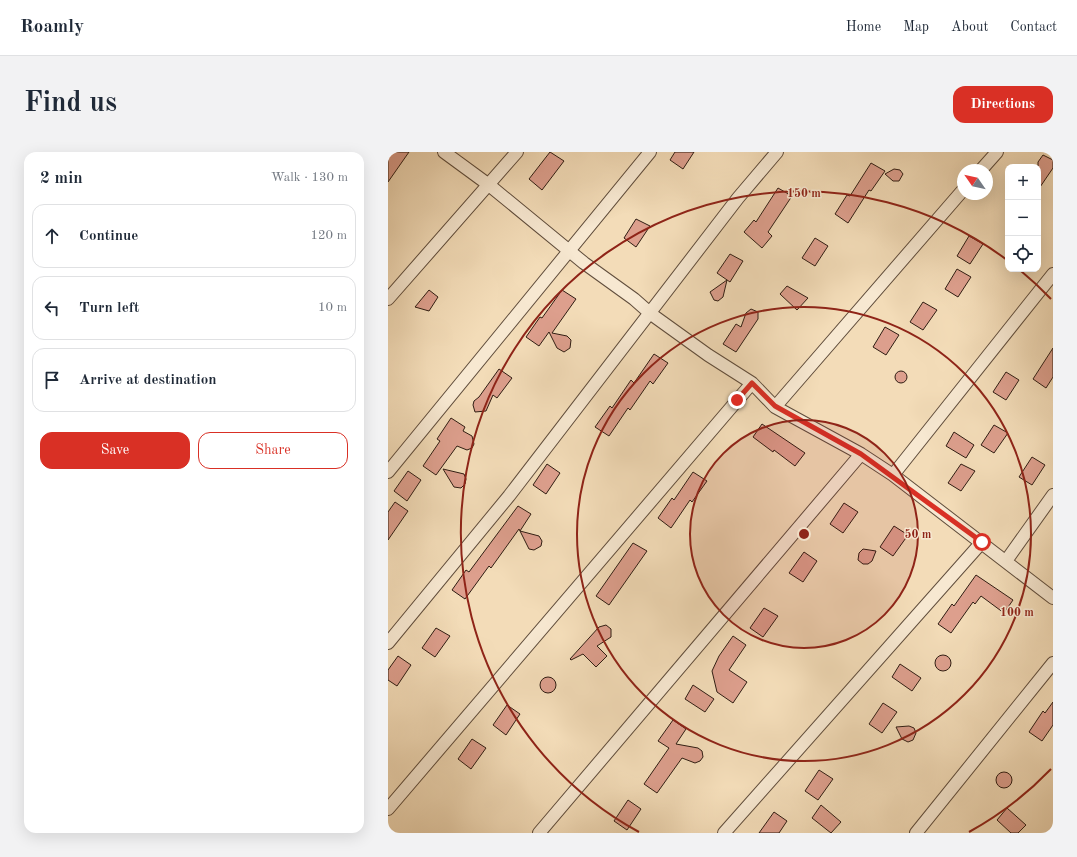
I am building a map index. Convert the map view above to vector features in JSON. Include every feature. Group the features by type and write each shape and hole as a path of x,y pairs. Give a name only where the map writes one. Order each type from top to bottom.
{"street":[{"path":"444,152 489,185 634,299 650,314 708,355 752,383 775,406 861,454 893,475 1053,598"},
{"path":"388,299 517,152"},
{"path":"388,472 650,152"},
{"path":"388,644 509,496 738,198 777,152"},
{"path":"986,164 996,152"},
{"path":"775,406 957,197"},
{"path":"893,475 1053,274"},
{"path":"388,809 752,383"},
{"path":"539,833 861,454"},
{"path":"1006,561 1053,496"},
{"path":"724,833 982,542"},
{"path":"916,833 1053,663"}],"building":[{"path":"391,152 409,152 388,182 388,156"},
{"path":"550,152 564,161 542,190 529,179"},
{"path":"675,152 694,152 683,169 670,160"},
{"path":"1043,155 1053,160 1053,168 1041,186 1041,164 1038,164"},
{"path":"871,163 885,171 871,191 869,190 848,223 835,214 847,195 850,196"},
{"path":"894,169 900,170 903,174 899,181 893,181 885,174"},
{"path":"778,188 792,196 768,232 772,236 762,248 744,232 754,220 756,222"},
{"path":"636,219 650,226 636,247 624,238"},
{"path":"969,236 983,244 970,264 957,256"},
{"path":"815,238 828,246 815,266 802,258"},
{"path":"730,254 743,261 730,282 717,273"},
{"path":"957,269 971,277 958,297 945,289"},
{"path":"727,280 723,297 718,301 714,300 710,292"},
{"path":"787,286 808,298 797,310 780,294"},
{"path":"429,290 438,297 429,311 415,307"},
{"path":"562,290 576,299 552,333 567,336 571,340 570,348 564,352 557,348 549,332 539,346 526,337"},
{"path":"923,302 937,310 923,330 910,322"},
{"path":"751,309 758,312 758,319 736,352 723,344 736,324 741,327 746,313"},
{"path":"885,327 899,335 886,355 873,347"},
{"path":"1053,348 1053,377 1046,388 1033,379"},
{"path":"654,354 668,363 653,384 650,381 630,410 628,408 609,436 595,427 610,406 612,408 631,380 634,383"},
{"path":"499,369 512,378 497,398 493,395 486,411 475,412 473,405 474,401 479,397"},
{"path":"903,371 906,372 906,382 899,383 896,382 895,375 896,372"},
{"path":"1006,372 1019,380 1006,400 993,392"},
{"path":"451,418 465,427 463,431 472,436 474,444 472,448 467,450 457,446 436,475 423,466 440,441 437,439"},
{"path":"762,424 805,453 795,466 774,450 773,452 753,437"},
{"path":"994,425 1008,433 994,453 981,445"},
{"path":"954,432 974,445 966,458 946,446"},
{"path":"1032,457 1045,465 1032,485 1019,477"},
{"path":"547,464 560,473 546,494 533,485"},
{"path":"961,464 975,471 961,491 948,483"},
{"path":"443,469 464,474 466,479 465,484 461,488 454,487"},
{"path":"408,471 421,480 407,501 394,491"},
{"path":"693,472 707,481 692,502 690,500 671,528 658,518 672,498 674,500"},
{"path":"395,502 408,511 388,540 388,512"},
{"path":"844,503 858,512 843,533 830,524"},
{"path":"518,506 531,514 520,531 519,529 491,568 489,566 465,599 452,590 466,570 469,572"},
{"path":"894,526 908,535 893,556 880,547"},
{"path":"520,531 539,536 542,541 541,546 534,550 529,549"},
{"path":"633,543 647,551 609,605 596,596"},
{"path":"863,549 876,551 872,561 868,564 863,564 858,560 859,553"},
{"path":"804,552 817,561 803,582 789,573"},
{"path":"976,575 1013,600 1004,613 981,596 975,604 973,602 951,633 938,624 952,604 954,606"},
{"path":"764,608 778,616 763,637 750,628"},
{"path":"606,625 611,629 611,637 597,646 607,656 596,667 583,654 571,660 570,659 599,627"},
{"path":"436,628 450,636 435,657 422,648"},
{"path":"733,636 746,645 729,670 747,682 733,703 717,692 712,671 719,656"},
{"path":"943,655 949,657 951,663 949,669 943,671 937,669 935,663 937,657"},
{"path":"398,656 411,665 397,686 388,680 388,670"},
{"path":"900,664 921,678 912,691 892,677"},
{"path":"548,677 554,679 556,685 554,691 548,693 542,691 540,685 542,679"},
{"path":"693,685 714,699 705,712 685,699"},
{"path":"1053,702 1053,725 1042,741 1029,732 1043,711 1045,713"},
{"path":"883,703 897,712 882,733 869,724"},
{"path":"507,705 520,714 506,735 493,725"},
{"path":"673,720 686,729 676,744 698,748 702,751 703,757 700,761 695,763 682,758 657,793 644,784 669,748 658,741"},
{"path":"909,726 914,728 916,733 913,740 908,742 902,739 896,727"},
{"path":"472,739 486,748 471,769 458,759"},
{"path":"819,770 833,779 818,800 805,791"},
{"path":"1004,772 1010,774 1012,780 1010,786 1004,788 998,786 996,780 998,774"},
{"path":"628,800 641,809 627,830 614,821"},
{"path":"821,805 841,822 831,833 812,818"},
{"path":"1007,808 1026,825 1018,833 1011,833 997,820"},
{"path":"774,812 787,821 779,833 759,833"}],"route":[{"path":"737,400 752,383 775,406 861,454 893,475 982,542"}]}
